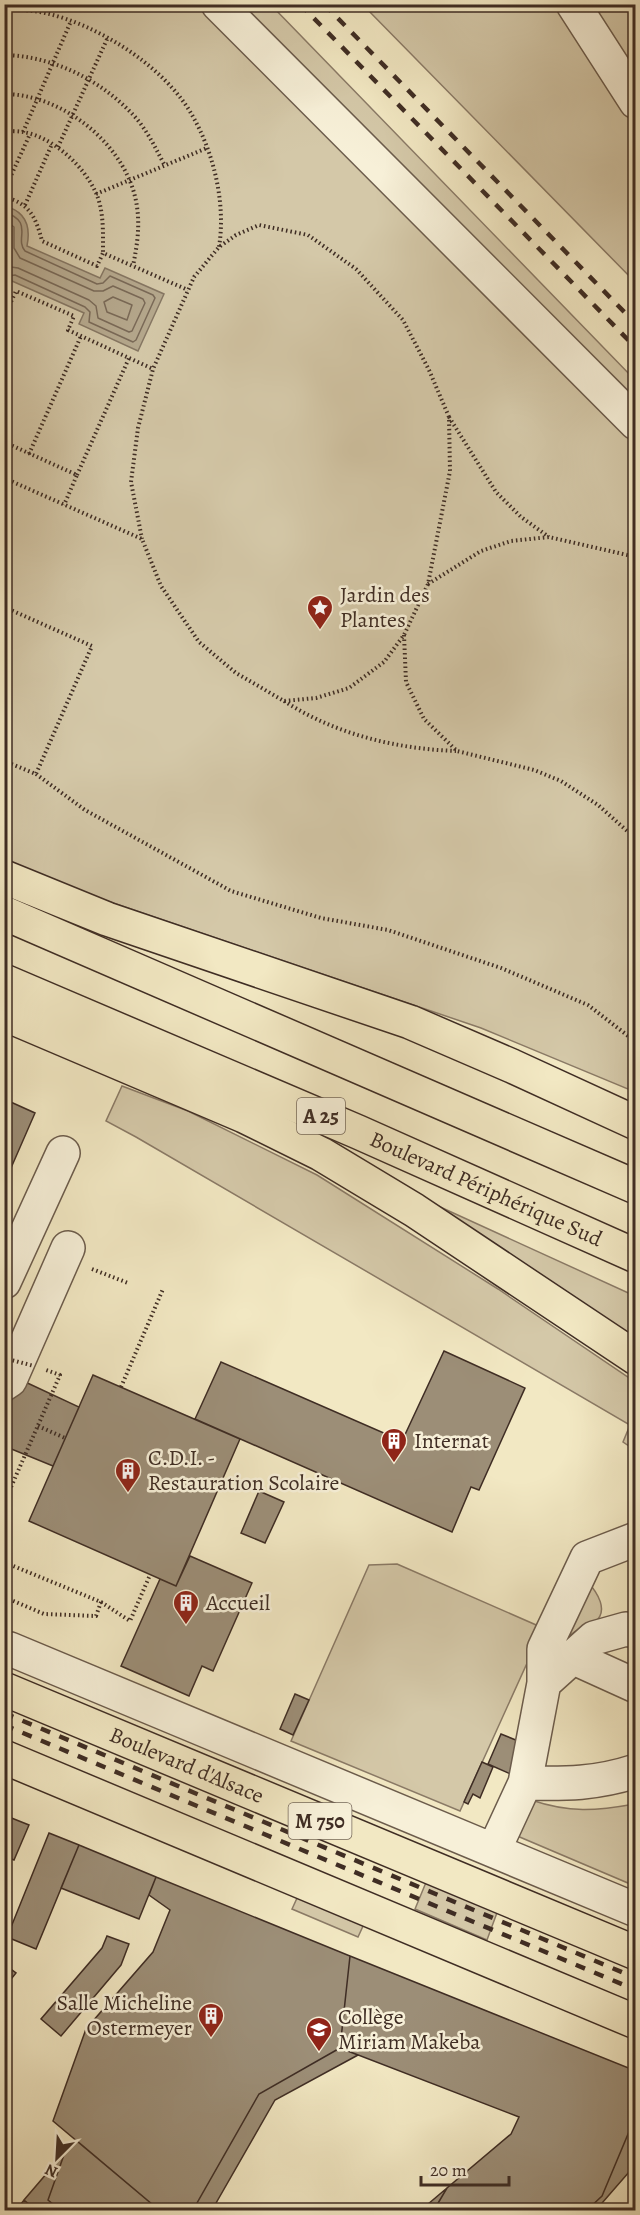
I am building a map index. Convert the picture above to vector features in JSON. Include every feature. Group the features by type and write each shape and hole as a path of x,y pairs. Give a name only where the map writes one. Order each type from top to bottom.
{"main road":[{"path":"4,877 107,919 418,1025 636,1123"},
{"path":"4,913 636,1187"},
{"name":"Boulevard Périphérique Sud","path":"4,981 358,1132 636,1256"},
{"path":"4,1014 244,1116 321,1154 421,1215 636,1358"},
{"name":"Boulevard d'Alsace","path":"4,1689 636,1953"},
{"path":"4,1757 636,2022"}],"lane":[{"path":"218,4 636,423"},
{"path":"573,4 636,102"},
{"path":"4,1282 63,1153"},
{"path":"4,1384 10,1380 68,1248"},
{"path":"494,1850 525,1783 544,1683 544,1649 588,1558 636,1539"},
{"path":"544,1683 594,1638 626,1629 636,1631"},
{"name":"Boulevard d'Alsace","path":"4,1651 10,1649 636,1910"},
{"path":"572,1657 636,1686"},
{"path":"525,1783 574,1784 612,1779 636,1771"}],"path":[{"path":"4,9 45,13 71,21 125,47 164,80 192,114 207,148 218,186 221,234 219,247"},
{"path":"23,132 71,21"},
{"path":"58,147 108,38"},
{"path":"4,55 24,55 53,63 89,79 117,99 137,118 152,140 165,166"},
{"path":"4,94 38,99 74,114 96,132 114,154 129,180 137,206 139,240 133,266"},
{"path":"4,131 30,134 58,147 81,170 96,194 103,226 103,253 97,266 42,242 36,219 25,206 4,196"},
{"path":"4,191 30,134"},
{"path":"25,206 52,144"},
{"path":"96,194 207,148"},
{"path":"549,537 521,518 496,492 449,417 429,370 403,320 356,269 308,235 259,225 236,235 219,247 194,277 153,369 138,428 131,482 142,539 161,586 199,642 236,673 309,717 356,735 426,750 457,751 534,770 561,781 597,805 636,839"},
{"path":"103,253 188,290"},
{"path":"4,302 10,304 16,291 74,316 68,330 153,369"},
{"path":"28,454 81,336"},
{"path":"64,505 129,358"},
{"path":"284,701 316,698 349,688 384,662 404,635 428,585 450,471 449,417"},
{"path":"4,442 77,475"},
{"path":"4,478 142,539"},
{"path":"428,585 481,551 511,541 549,537 636,557"},
{"path":"4,607 92,646 36,774"},
{"path":"404,635 406,682 424,719 457,751"},
{"path":"4,761 36,774 85,810 231,891 321,918 388,930 501,968 588,1005 636,1042"},
{"path":"86,1278 91,1268 128,1283"},
{"path":"122,1387 163,1289"},
{"path":"4,1358 60,1375 4,1498"},
{"path":"46,1370 50,1360"},
{"path":"38,1426 65,1438"},
{"path":"4,1558 6,1563 101,1602 130,1621 150,1575"},
{"path":"4,1597 45,1614 96,1616 101,1602"}],"shaded area":[{"name":"Jardin des Plantes","path":"5,5 271,5 635,380 635,1092 481,1028 75,890 5,860"},
{"path":"363,5 562,5 635,118 635,282"},
{"path":"587,5 635,5 635,80"},
{"path":"122,1086 188,1111 317,1175 498,1289 635,1382 635,1450 623,1442 630,1425 106,1121"},
{"path":"403,1190 635,1296 635,1338"},
{"path":"397,1564 543,1628 460,1811 291,1741 369,1565"},
{"path":"587,1581 598,1596 601,1613 594,1623 577,1631 566,1640"},
{"path":"531,1800 583,1810 635,1804 635,1886 515,1835"},
{"path":"427,1880 498,1910 487,1940 415,1909"},
{"path":"298,1896 364,1924 358,1937 292,1909"}],"water":[{"path":"4,206 17,212 25,220 28,232 27,246 100,278 105,268 164,294 138,351 79,324 84,313 12,281 5,293"}],"building":[{"path":"4,1099 35,1113 4,1184"},
{"name":"Internat","path":"444,1351 525,1388 479,1490 471,1487 452,1532 195,1419 221,1362 402,1441"},
{"name":"C.D.I. - Restauration Scolaire","path":"93,1375 240,1439 176,1586 29,1521"},
{"path":"21,1380 79,1407 53,1466 4,1446 4,1416"},
{"path":"259,1491 284,1502 265,1543 241,1533"},
{"name":"Accueil","path":"190,1556 252,1583 213,1671 202,1666 189,1696 121,1666 160,1579 176,1586"},
{"path":"295,1694 309,1700 293,1735 280,1729"},
{"path":"501,1734 528,1745 515,1776 488,1764"},
{"path":"482,1762 493,1767 480,1798 473,1794 468,1804 464,1802"},
{"path":"9,1817 29,1825 14,1860 4,1856 4,1826"},
{"path":"49,1833 79,1845 36,1949 7,1937"},
{"path":"79,1845 156,1877 139,1919 61,1888"},
{"name":"Salle Micheline Ostermeyer","path":"156,1877 350,1956 340,2048 259,2094 193,2210 159,2210 53,2121 86,2029 153,1952 170,1910 149,1895"},
{"path":"107,1936 129,1944 121,1965 61,2036 41,2019 102,1948"},
{"path":"350,1956 636,2071 636,2115 602,2196 587,2210 434,2210 447,2188 511,2134 519,2117 340,2048"},
{"path":"4,1964 16,1973 4,1988"},
{"path":"340,2048 358,2055 275,2100 212,2210 193,2210 259,2094"},
{"path":"636,2115 636,2164 596,2210 587,2210 602,2196"},
{"path":"76,2140 159,2210 60,2210 48,2200 65,2152"},
{"path":"65,2152 48,2200 60,2210 36,2210 24,2200"},
{"path":"447,2188 434,2210 421,2210"},
{"path":"24,2200 36,2210 16,2210"}],"railway":[{"path":"300,4 636,348"},
{"path":"324,4 636,324"},
{"path":"4,1713 636,1978"},
{"path":"4,1725 636,1990"}],"place":[{"name":"Jardin des Plantes","path":"320,631"},
{"name":"Internat","path":"394,1464"},
{"name":"C.D.I. - Restauration Scolaire","path":"128,1494"},
{"name":"Accueil","path":"186,1626"},
{"name":"Salle Micheline Ostermeyer","path":"211,2039"},
{"name":"Collège Miriam Makeba","path":"319,2053"}]}
